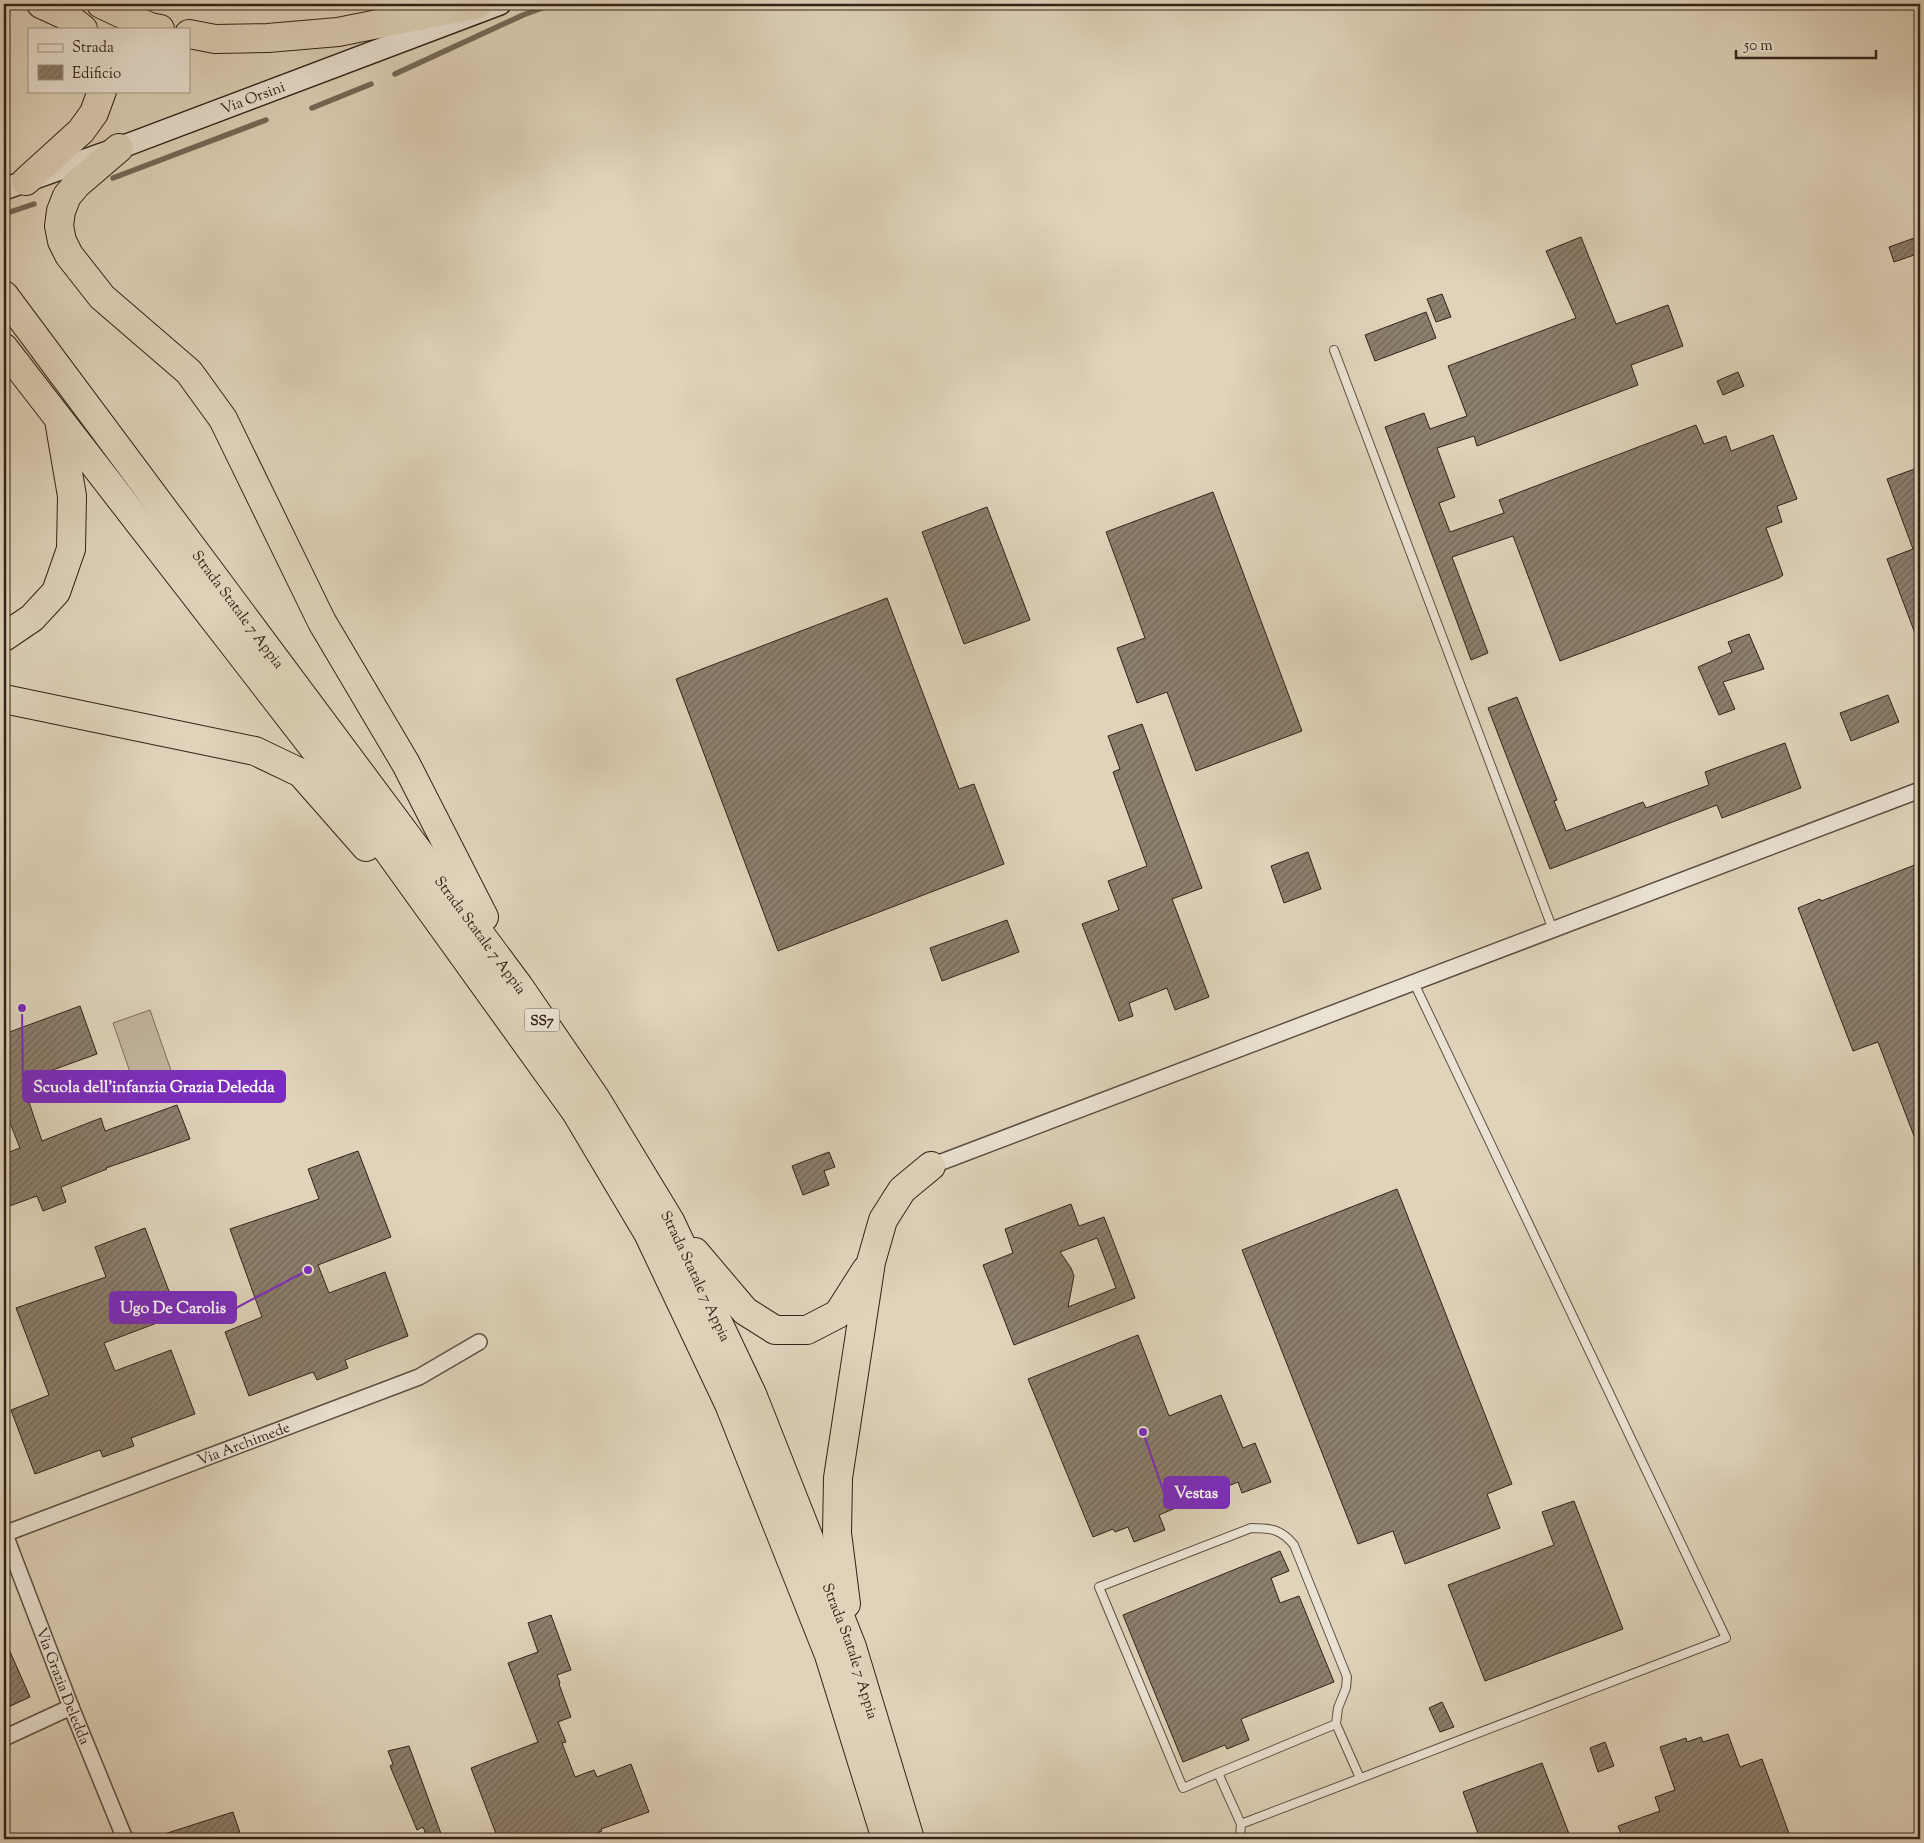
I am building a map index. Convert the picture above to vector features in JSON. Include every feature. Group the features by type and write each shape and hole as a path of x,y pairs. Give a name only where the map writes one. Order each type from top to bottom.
{"highway":[{"path":"41,4 65,15 82,28"},
{"path":"101,4 155,28"},
{"path":"190,34 215,39 268,38 338,32 478,4"},
{"path":"15,185 81,131 94,113 102,92"},
{"path":"119,148 77,184 67,196 61,211 59,226 62,241 69,255 102,297 188,372 223,419 322,622 406,764 518,985"},
{"name":"Strada Statale 7 Appia","path":"4,295 518,985 596,1099 670,1221 752,1394 852,1647 910,1839"},
{"name":"Strada Statale 7 Appia","path":"4,348 59,422 319,755 576,1112 648,1233 729,1404 829,1655 886,1839"},
{"path":"4,637 32,618 56,592 71,548 72,496 59,422"},
{"path":"4,699 254,751 300,773 464,955"},
{"path":"852,1647 837,1534 838,1478 871,1262 883,1220 902,1190 931,1166"},
{"path":"670,1221 745,1311 775,1330 807,1330 838,1314 871,1262"}],"main road":[{"name":"Via Orsini","path":"15,185 119,148 500,4"}],"street":[{"path":"931,1166 1920,790"},
{"name":"Via Archimede","path":"4,1533 419,1377 479,1342"},
{"name":"Via Grazia Deledda","path":"4,1533 124,1839"},
{"path":"4,1738 71,1707"}],"lane":[{"path":"1334,350 1553,930"},
{"path":"1241,1824 1726,1638 1414,982"},
{"path":"1336,1724 1183,1788 1099,1586 1251,1528 1276,1530 1286,1535 1294,1545 1347,1677 1346,1688 1338,1708 1336,1724 1360,1778"},
{"path":"1218,1773 1241,1824 1240,1839"}],"shaded area":[{"path":"150,1010 175,1082 138,1095 113,1023"}],"building":[{"path":"1920,236 1920,253 1894,262 1889,247"},
{"path":"1581,237 1616,324 1668,305 1683,346 1631,365 1638,385 1477,446 1474,436 1437,448 1455,497 1439,503 1450,532 1504,513 1499,500 1696,425 1704,444 1726,436 1731,451 1773,435 1797,499 1777,506 1782,522 1766,528 1783,575 1560,661 1513,536 1452,557 1488,653 1471,660 1385,427 1424,413 1430,429 1467,416 1448,366 1576,318 1546,251"},
{"path":"1442,294 1451,317 1436,322 1427,299"},
{"path":"1426,312 1436,338 1375,361 1365,335"},
{"path":"1738,372 1744,386 1723,395 1717,381"},
{"path":"1920,467 1919,644 1887,559 1913,549 1887,479"},
{"path":"1213,492 1302,731 1196,771 1167,692 1137,703 1117,648 1145,638 1106,532"},
{"path":"987,507 1030,620 964,644 922,532"},
{"path":"887,598 959,789 974,784 1004,864 778,951 676,679"},
{"path":"1749,634 1764,669 1723,682 1735,709 1719,715 1698,667 1732,652 1728,642"},
{"path":"1888,695 1899,722 1851,741 1840,713"},
{"path":"1517,697 1557,800 1554,801 1566,831 1643,802 1646,808 1709,785 1705,772 1785,743 1801,788 1722,818 1717,805 1550,869 1488,708"},
{"path":"1142,724 1202,888 1172,899 1209,997 1175,1010 1167,988 1129,1003 1133,1016 1119,1021 1082,924 1119,910 1108,881 1147,866 1113,772 1120,769 1108,736"},
{"path":"1308,852 1321,889 1284,903 1271,866"},
{"path":"1920,863 1919,1149 1878,1042 1853,1051 1798,908"},
{"path":"1007,920 1019,952 942,981 930,948"},
{"path":"80,1006 97,1054 22,1081 42,1141 101,1118 105,1131 177,1105 190,1139 106,1168 61,1187 66,1202 43,1211 37,1196 4,1208 4,1154 20,1148 8,1118 4,1120 4,1034"},
{"path":"358,1151 391,1237 318,1265 329,1293 385,1272 408,1336 345,1360 348,1368 317,1380 313,1372 249,1396 225,1332 262,1317 230,1229 319,1199 308,1169"},
{"path":"829,1152 835,1167 824,1171 829,1185 803,1195 792,1166"},
{"path":"1397,1189 1512,1484 1487,1494 1500,1528 1405,1564 1393,1531 1358,1544 1242,1250"},
{"path":"1071,1204 1079,1226 1104,1217 1135,1298 1014,1345 983,1265 1013,1253 1005,1229","holes":["1097,1238 1116,1288 1068,1307 1074,1276 1060,1252"]},
{"path":"145,1228 178,1315 104,1343 115,1371 171,1350 195,1414 131,1438 134,1446 103,1457 100,1450 35,1474 11,1410 49,1395 16,1308 106,1277 95,1247"},
{"path":"1138,1335 1169,1416 1221,1395 1243,1448 1255,1443 1271,1482 1242,1493 1238,1482 1159,1515 1165,1530 1134,1542 1128,1527 1115,1532 1113,1529 1093,1537 1028,1379"},
{"path":"1574,1501 1623,1629 1485,1681 1448,1585 1554,1545 1542,1512"},
{"path":"1280,1551 1289,1571 1271,1578 1280,1603 1299,1596 1334,1682 1241,1719 1249,1740 1227,1749 1225,1745 1183,1762 1123,1615"},
{"path":"551,1615 571,1670 557,1675 571,1717 558,1722 566,1742 562,1743 575,1777 594,1770 597,1777 631,1764 649,1812 601,1829 602,1831 581,1839 498,1839 471,1768 538,1742 508,1663 538,1652 528,1623"},
{"path":"4,1638 30,1697 4,1709"},
{"path":"1442,1702 1454,1727 1440,1732 1429,1708"},
{"path":"1728,1734 1740,1767 1762,1759 1791,1839 1623,1839 1618,1826 1660,1811 1655,1797 1675,1790 1660,1747 1686,1738 1687,1742 1701,1737 1703,1742"},
{"path":"1605,1742 1614,1766 1598,1772 1590,1748"},
{"path":"409,1746 443,1839 428,1839 423,1827 417,1830 390,1766 393,1764 388,1751"},
{"path":"1542,1763 1571,1839 1480,1839 1463,1792"},
{"path":"233,1812 242,1839 159,1839 158,1836"}],"waterway":[{"path":"395,74 523,15 553,4"},
{"path":"312,108 371,84"},
{"path":"113,178 266,120"},
{"path":"4,214 34,204"}],"place":[{"name":"Scuola dell'infanzia Grazia Deledda","path":"22,1008"},
{"name":"Ugo De Carolis","path":"308,1270"},
{"name":"Vestas","path":"1143,1432"}]}
